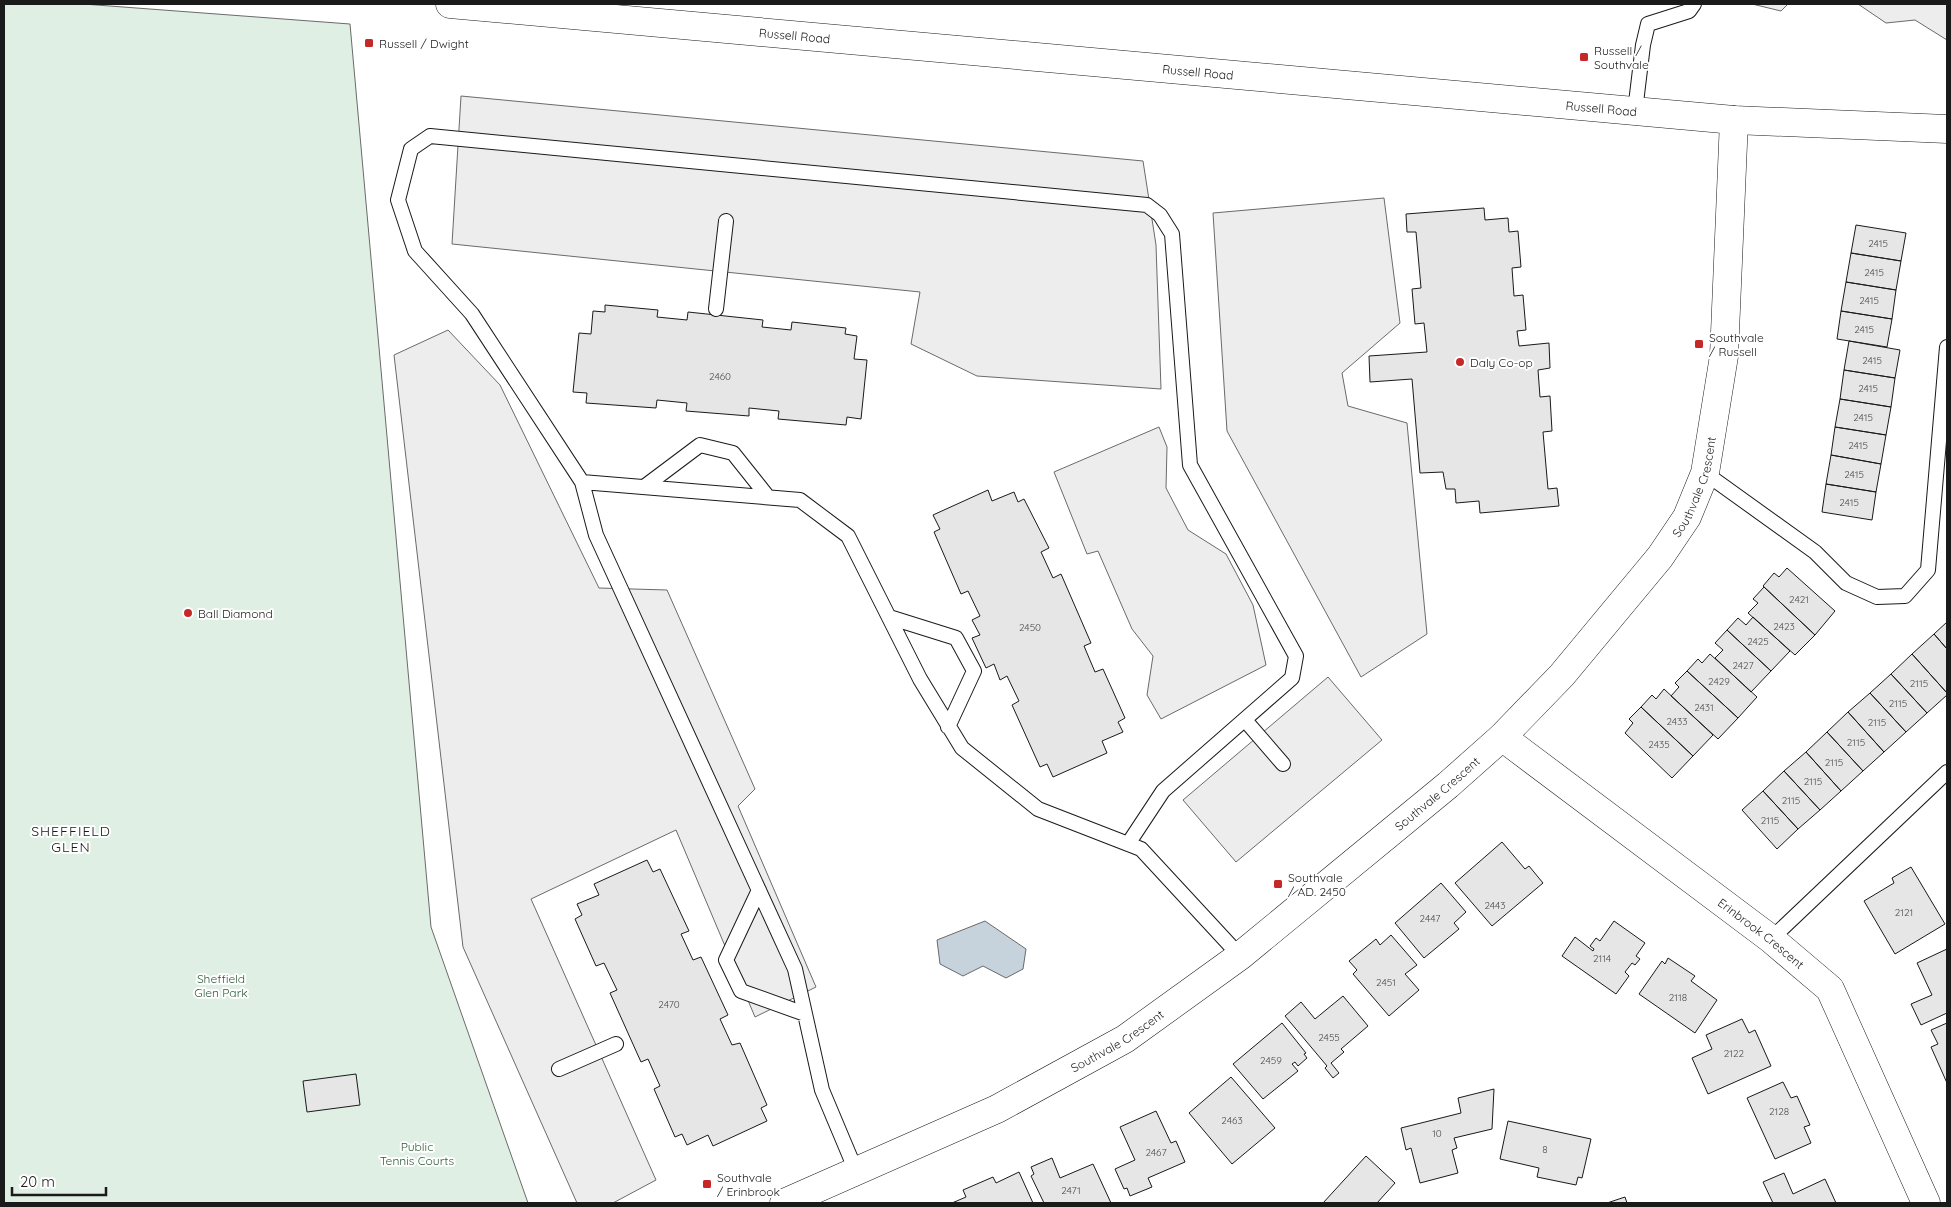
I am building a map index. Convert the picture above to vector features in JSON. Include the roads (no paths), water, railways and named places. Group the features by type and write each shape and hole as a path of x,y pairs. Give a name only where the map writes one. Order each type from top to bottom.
{"street":[{"name":"Russell Road","path":"450,4 1734,120 1947,129"},
{"name":"Southvale Crescent","path":"784,1203 996,1109 1125,1038 1240,956 1448,785 1502,737 1562,675 1660,557 1687,517 1706,473 1724,356 1734,120"},
{"name":"Erinbrook Crescent","path":"1502,737 1771,939 1830,989 1926,1203"}],"lane":[{"path":"1635,111 1643,45 1648,24 1689,11 1694,4"},
{"path":"856,1171 822,1090 795,969 596,534 582,482 472,314 415,251 398,200 411,149 430,136 1147,205 1160,215 1172,234 1190,465 1296,656 1292,678 1163,791 1128,844"},
{"path":"716,309 726,221"},
{"path":"1706,473 1815,552 1846,583 1878,597 1905,596 1928,570 1947,346"},
{"path":"644,487 700,445 733,453 768,497"},
{"path":"582,482 800,500 848,536 920,679 962,748 1038,809 1141,849 1240,956"},
{"path":"889,616 956,638 974,671 948,727"},
{"path":"1245,720 1283,764"},
{"path":"1771,939 1947,772"},
{"path":"759,890 726,960 741,991 805,1014"},
{"path":"559,1070 616,1044"}],"place":[{"name":"Russell / Dwight","path":"369,43"},
{"name":"Russell / Southvale","path":"1584,57"},
{"name":"Southvale / Russell","path":"1699,344"},
{"name":"Daly Co-op","path":"1460,362"},
{"name":"Ball Diamond","path":"188,613"},
{"name":"Southvale / AD. 2450","path":"1278,884"},
{"name":"Southvale / Erinbrook","path":"707,1184"}],"district":[{"name":"SHEFFIELD GLEN","path":"71,840"}],"park label":[{"name":"Sheffield Glen Park","path":"221,985"},
{"name":"Public Tennis Courts","path":"417,1153"}]}
